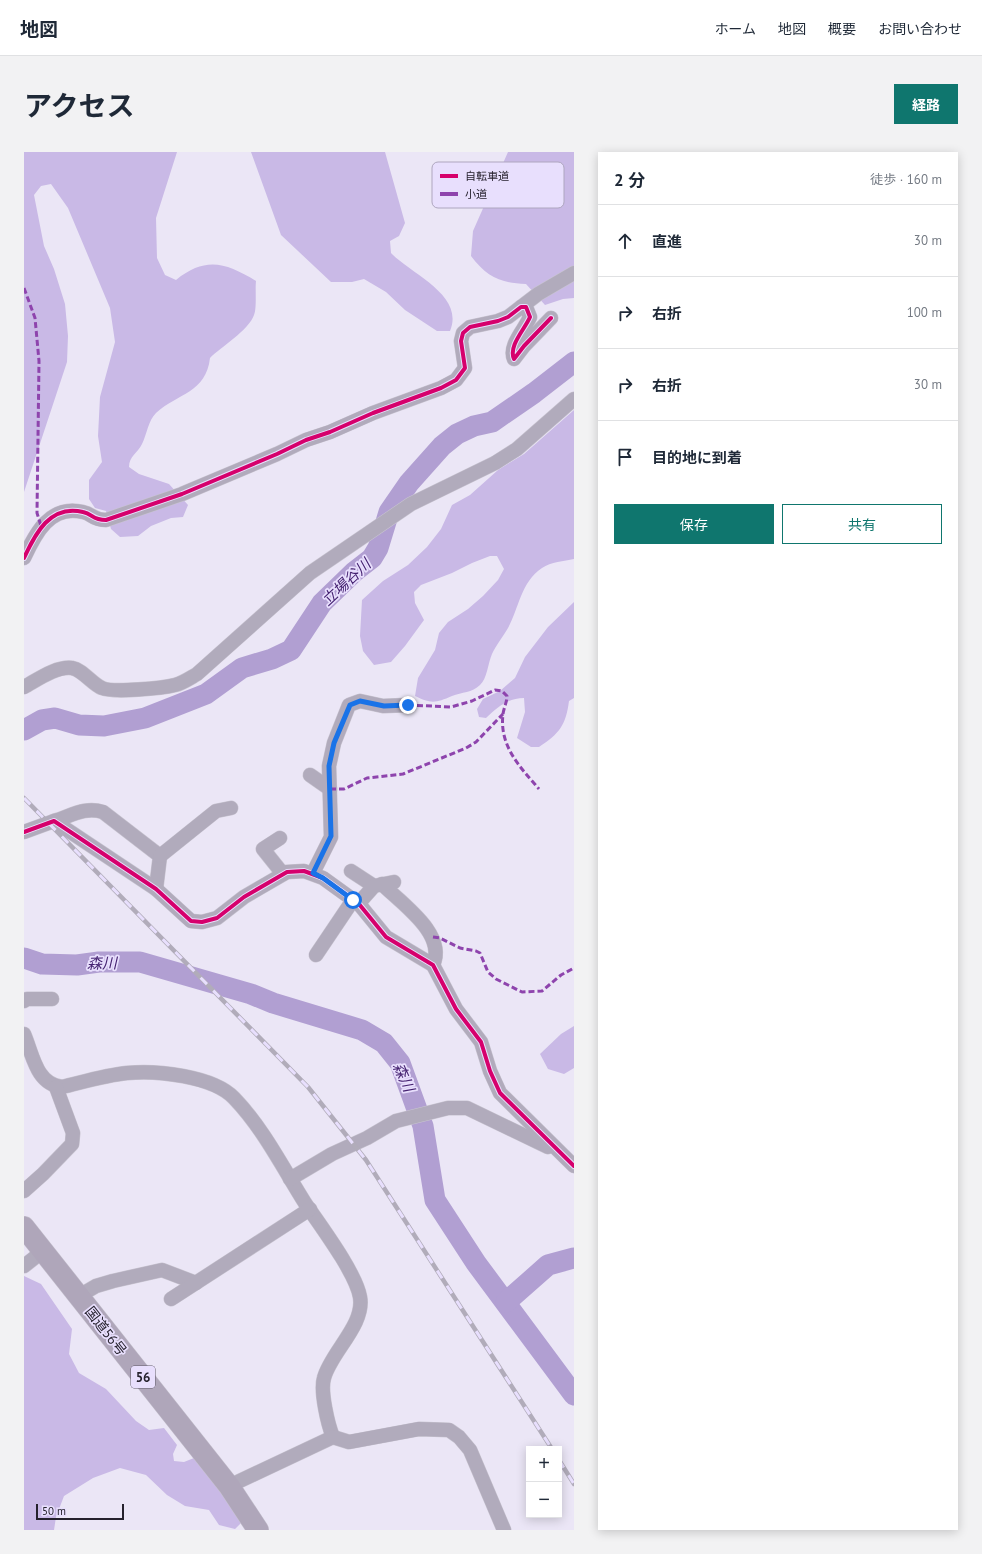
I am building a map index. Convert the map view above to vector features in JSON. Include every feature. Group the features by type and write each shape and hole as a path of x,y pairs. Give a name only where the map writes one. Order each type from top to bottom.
{"highway":[{"name":"国道56号","path":"24,1227 229,1486 258,1530"}],"street":[{"path":"24,558 34,535 41,526 57,514 75,510 85,512 97,520 106,520 182,494 277,454 306,440 330,432 372,413 441,388 456,380 465,368 461,341 463,333 470,327 498,321 508,317 538,294 574,273"},
{"path":"521,307 526,307 530,317 517,341 513,352 514,359 524,346 551,318"},
{"path":"24,687 54,671 64,668 73,668 104,689 116,690 164,687 185,681 197,674 310,574 411,504 495,463 517,449 574,399"},
{"path":"313,873 331,836 330,754 350,705 360,701 384,706 408,705"},
{"path":"310,775 330,789"},
{"path":"156,889 160,856 216,812 231,808"},
{"path":"24,832 85,809 94,809 103,812 160,856"},
{"path":"54,821 156,889 190,921 202,922 217,918 244,897 283,874 294,871 313,873 323,878 355,902 386,937 433,966 456,1009 481,1042 490,1071 500,1093 557,1151 574,1166"},
{"path":"280,838 263,849 283,874"},
{"path":"351,871 383,884 428,929 436,946 436,958 433,966"},
{"path":"316,955 355,902 383,884"},
{"path":"24,1001 27,999 52,999"},
{"path":"24,1034 41,1078 52,1086 62,1087 126,1073 140,1072 155,1072 202,1080 221,1089 233,1097 259,1128 349,1270 360,1296 360,1310 356,1322 329,1365 323,1380 328,1425 333,1438"},
{"path":"24,1191 72,1144 73,1133 56,1087"},
{"path":"290,1179 332,1154 367,1138 386,1125 448,1108 467,1108 574,1159"},
{"path":"171,1299 310,1209"},
{"path":"24,1266 43,1251"},
{"path":"78,1296 96,1286 113,1280 162,1270 196,1283"},
{"path":"229,1486 333,1438 349,1442 419,1429 449,1430 459,1437 470,1450 504,1530"}],"shaded area":[{"path":"24,152 177,152 156,218 157,258 165,275 176,280 187,272 197,268 207,265 216,265 225,266 235,270 256,281 255,308 251,321 241,332 210,358 203,379 197,386 164,406 153,416 142,444 130,460 129,467 139,474 169,484 188,505 183,517 171,518 151,526 138,536 120,537 111,529 106,511 95,508 89,499 89,480 102,462 98,436 100,397 115,342 110,308 68,208 51,184 41,186 34,195 44,246 54,269 65,304 68,336 67,362 24,492"},
{"path":"251,152 385,152 405,223 399,236 390,241 391,253 434,286 443,296 450,307 453,318 450,331 437,331 405,310 386,292 364,279 352,282 331,282 281,235"},
{"path":"508,152 574,152 574,298 563,299 545,305 526,284 509,282 495,278 483,269 471,256 473,231 483,208 564,208 564,162 504,162"},
{"path":"574,410 574,559 549,564 542,568 529,580 508,628 495,647 486,675 477,688 434,702 415,696 418,678 435,650 439,633 448,622 468,609 498,580 504,569 497,556 490,556 421,585 414,592 415,603 424,620 391,662 374,665 363,651 360,636 362,600 383,581 408,565 427,547 441,529 452,505 470,495 498,470 524,454"},
{"path":"574,602 574,698 569,701 563,723 552,738 539,747 531,747 517,738 525,712 524,698 508,701 486,718 479,717 477,709 483,699 500,691 515,678 525,657 548,627"},
{"path":"574,1026 574,1068 564,1074 548,1069 540,1054 561,1034"},
{"path":"24,1276 41,1284 72,1329 69,1354 79,1373 106,1389 136,1421 149,1430 164,1428 177,1445 173,1454 174,1461 184,1462 194,1458 245,1519 235,1529 219,1525 209,1510 185,1506 167,1495 146,1475 120,1468 93,1478 64,1496 56,1517 54,1530 24,1530"}],"waterway":[{"name":"立場谷川","path":"24,730 42,720 55,718 79,725 104,726 145,718 206,694 242,668 272,659 291,650 322,603 354,572 372,558 378,548 389,512 409,483 442,446 457,434 474,426 492,422 534,393 574,362"},
{"name":"森川","path":"24,958 42,964 77,965 99,962 140,962 251,994 273,1003 362,1030 384,1043 400,1063 423,1126 435,1200 476,1263 574,1395"},
{"path":"506,1302 548,1265 574,1258"}],"railway":[{"path":"24,798 308,1087 366,1160 550,1446"},
{"path":"562,1465 574,1484"}],"marked path":[{"path":"24,288 35,318 39,361 37,513 41,526"},
{"path":"408,705 451,707 472,701 495,690 502,691 507,696 503,714 504,736 512,755 539,789"},
{"path":"330,789 344,789 367,778 403,774 466,748 476,742 503,714"},
{"path":"433,937 440,938 460,948 480,953 488,972 496,979 522,992 542,991 561,975 574,968"}],"cycle path":[{"path":"24,558 33,540 45,523 61,512 83,512 95,518 106,520 182,494 277,454 306,440 441,388 456,380 465,368 461,341 463,333 470,327 498,321 508,317 521,307 526,307 530,317 515,343 513,349 514,359 524,346 551,318"},
{"path":"24,832 54,821 156,889 191,921 202,922 217,918 244,897 287,872 304,871 323,878 359,904 386,937 433,965 456,1009 481,1042 490,1071 500,1093 574,1166"}],"route":[{"path":"353,900 323,878 313,873 329,844 332,830 329,766 330,754 345,712 354,702 360,701 384,706 408,705"}]}
